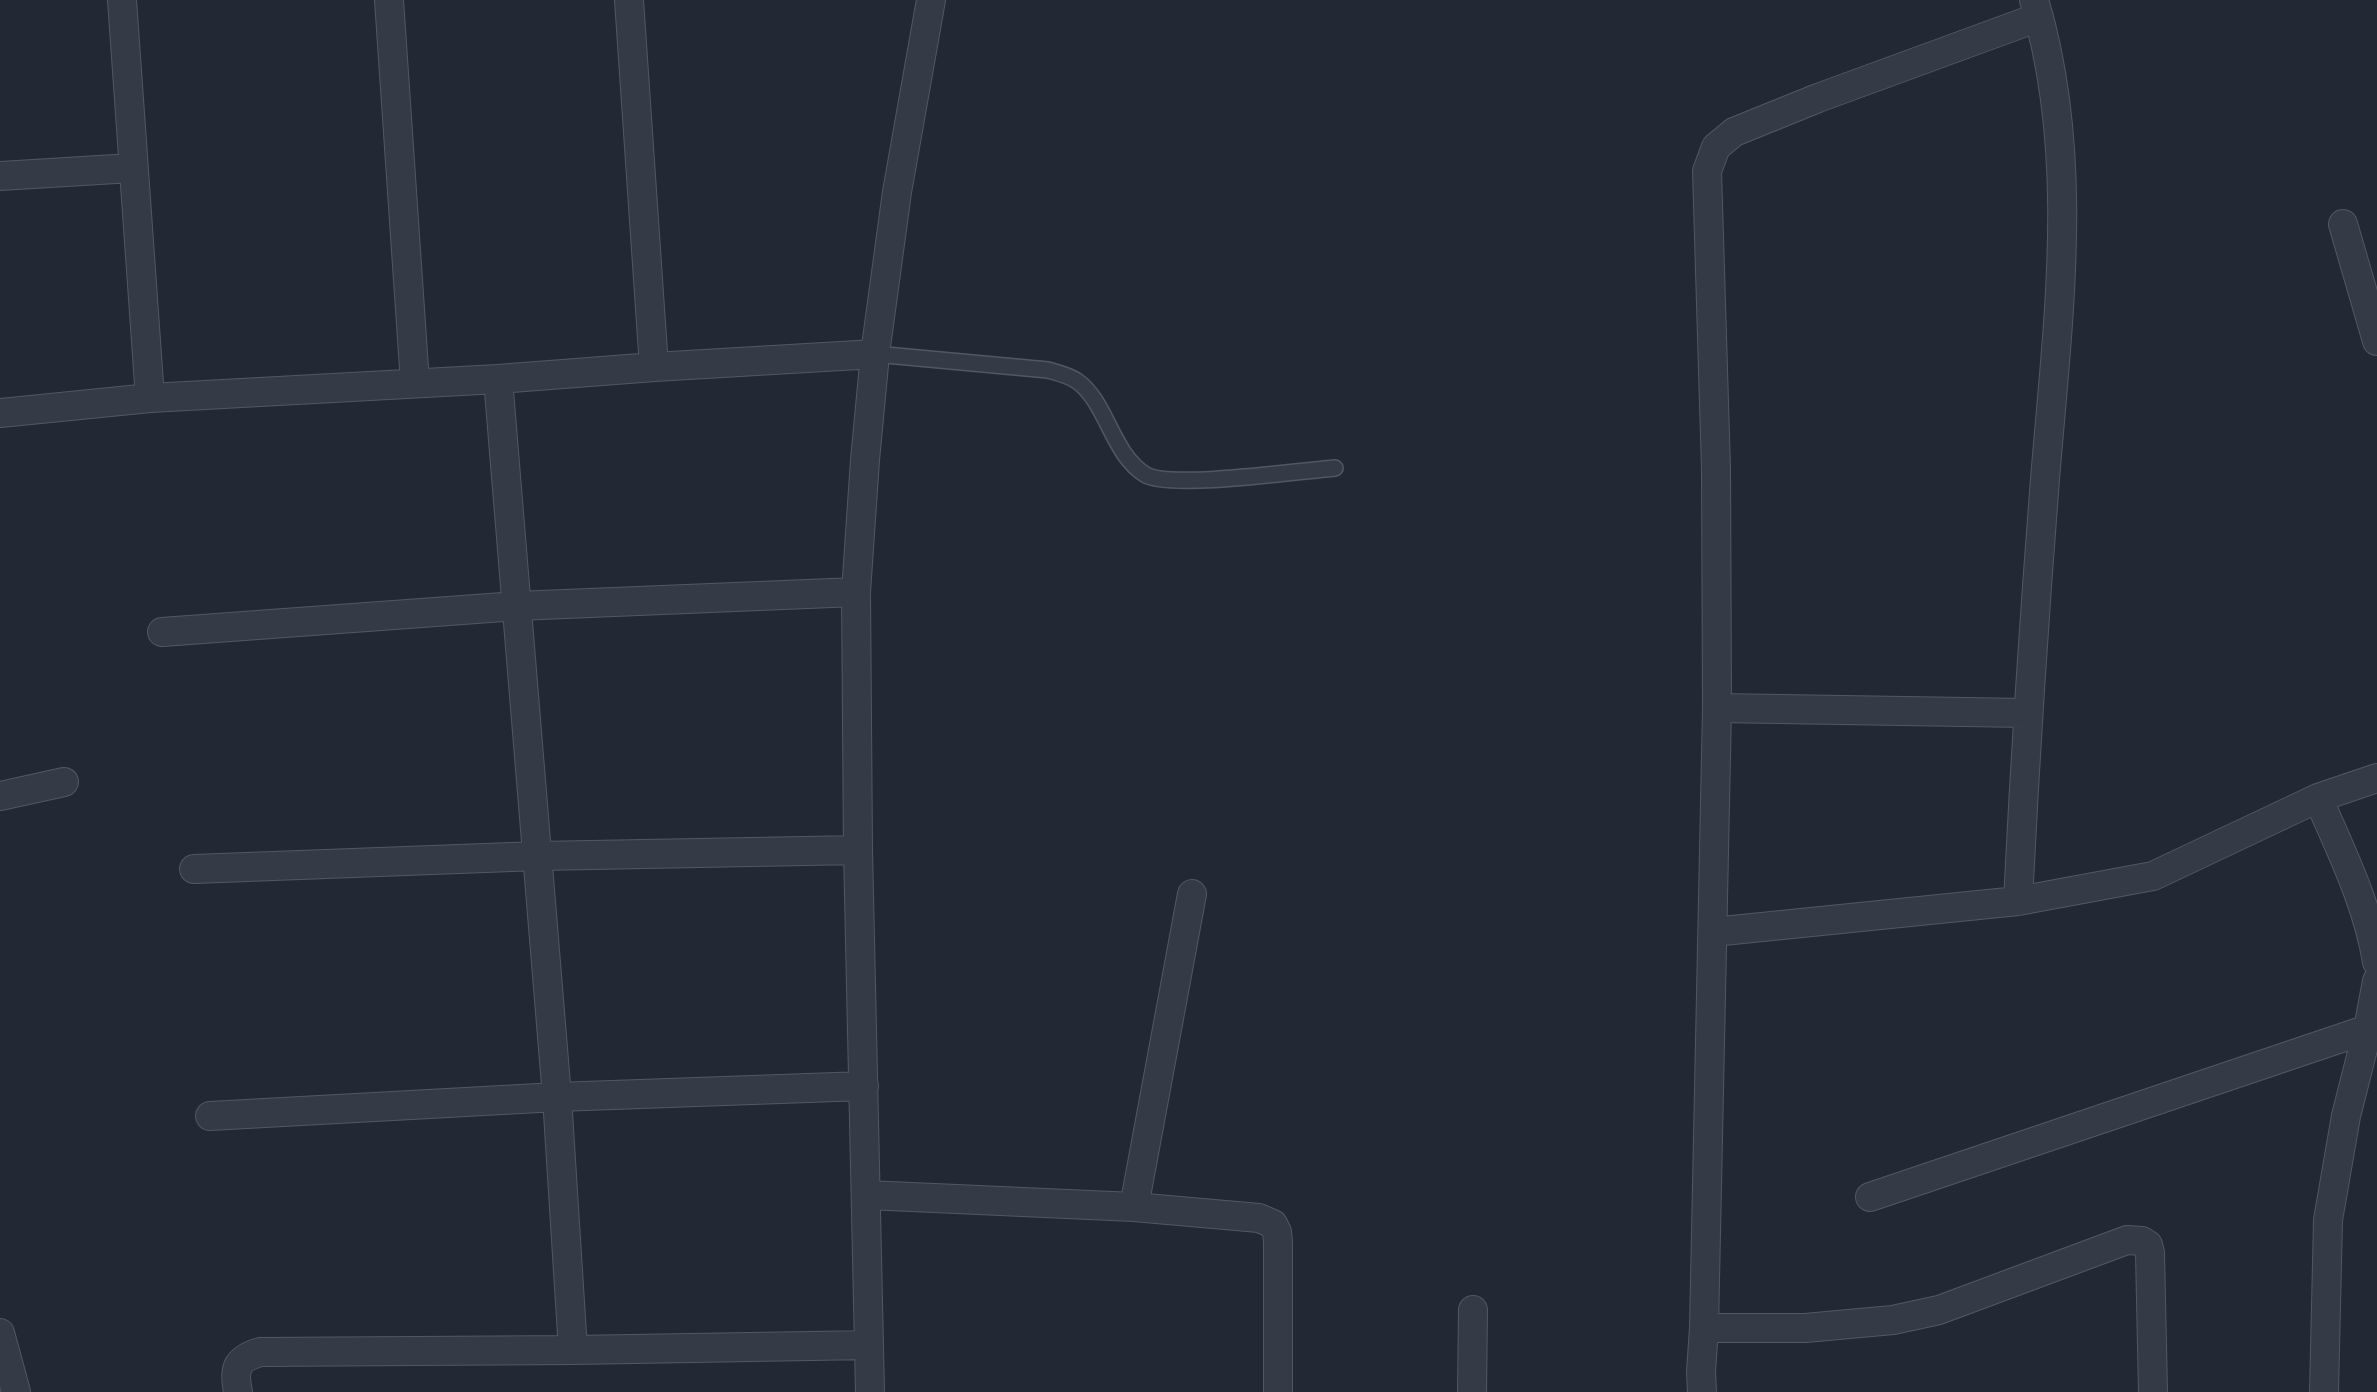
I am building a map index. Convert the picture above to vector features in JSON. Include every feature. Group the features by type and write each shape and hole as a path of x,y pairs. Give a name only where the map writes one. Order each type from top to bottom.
{"street":[{"path":"122,0 132,168 150,398"},
{"path":"389,0 415,384"},
{"path":"629,0 654,367"},
{"path":"870,1392 868,1195 858,850 856,592 865,460 875,354 897,192 931,0"},
{"path":"1702,1392 1717,708 1716,470 1707,171 1716,147 1734,132 2036,8 2054,86 2061,137 2063,191 2058,305 2027,714 2018,901"},
{"path":"0,176 132,168"},
{"path":"2343,224 2377,341"},
{"path":"0,413 150,398 498,379 654,367 875,354"},
{"path":"498,379 557,1097 573,1350"},
{"path":"162,632 516,606 856,592"},
{"path":"1717,708 2027,714"},
{"path":"1713,932 2018,901 2153,876 2318,798 2377,778"},
{"path":"0,796 64,782"},
{"path":"2318,798 2361,900 2374,944 2377,962"},
{"path":"194,869 538,856 858,850"},
{"path":"1134,1207 1192,894"},
{"path":"2324,1392 2328,1220 2346,1116 2368,1029 2377,981"},
{"path":"1870,1197 2368,1029"},
{"path":"210,1116 557,1097 864,1086"},
{"path":"868,1195 1134,1207 1259,1218 1273,1224 1277,1232 1278,1242 1278,1392"},
{"path":"1704,1328 1805,1328 1893,1320 1939,1310 2127,1240 2135,1239 2148,1245 2150,1253 2153,1392"},
{"path":"1472,1392 1473,1310"},
{"path":"0,1333 16,1392"},
{"path":"238,1392 236,1382 237,1366 245,1357 260,1352 573,1350 869,1345"}],"lane":[{"path":"875,354 1048,370 1066,375 1079,382 1091,397 1131,465 1147,476 1179,482 1334,468"}]}
